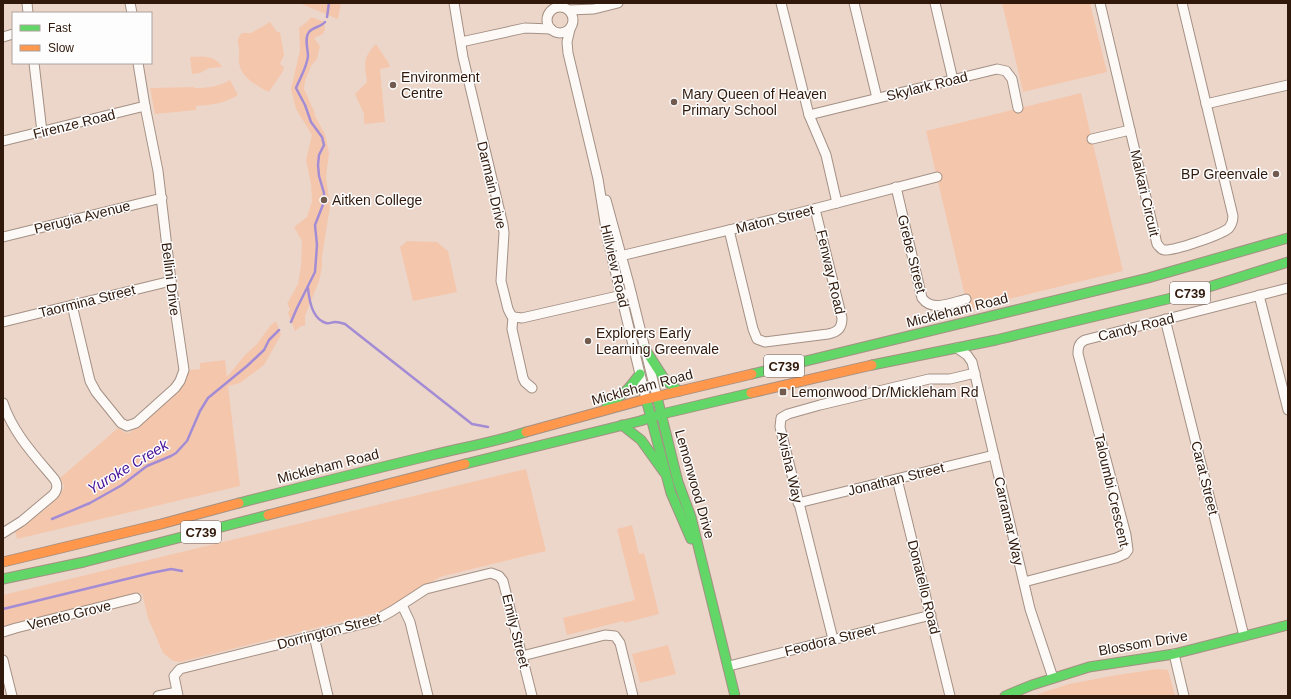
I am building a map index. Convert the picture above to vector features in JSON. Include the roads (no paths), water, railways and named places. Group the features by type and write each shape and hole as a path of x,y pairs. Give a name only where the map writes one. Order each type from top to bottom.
{"main road":[{"name":"Mickleham Road","path":"3,562 161,524 344,476 492,442 646,399 1148,278 1288,238"},
{"name":"C739","path":"3,579 84,562 662,414 857,368 996,340 1180,296 1288,262"},
{"path":"645,349 665,380 679,391"},
{"path":"600,412 628,389 640,374"},
{"name":"Lemonwood Drive","path":"657,397 678,482 691,518 729,666 735,696"},
{"name":"Lemonwood Drive","path":"646,399 664,472 675,505 702,562"},
{"path":"622,425 642,440 664,472"},
{"name":"Blossom Drive","path":"1005,696 1018,690 1089,667 1174,654 1288,625"}],"street":[{"name":"Darmain Drive","path":"454,3 463,57 503,225 504,233 501,282 508,309 513,317"},
{"path":"525,28 552,8 562,6 576,10 594,9 618,3"},
{"path":"781,3 810,115 826,155 837,203"},
{"path":"854,3 877,98"},
{"path":"935,3 953,80"},
{"name":"Malkari Circuit","path":"1100,3 1157,244 1161,249 1166,250 1204,239 1229,227 1232,223 1233,216 1182,3"},
{"path":"566,7 573,17 571,27"},
{"path":"552,8 547,22 554,31"},
{"path":"461,42 525,28 566,32 581,17 594,9"},
{"name":"Hillview Road","path":"571,27 567,42 568,52 598,179 612,258 646,399"},
{"name":"Hillview Road","path":"554,31 568,52"},
{"path":"34,64 42,132"},
{"name":"Bellini Drive","path":"72,305 92,385 121,423 127,426 136,423 169,394 180,381 184,364 171,281 156,155 145,106 138,64"},
{"name":"Skylark Road","path":"810,115 997,69 1006,71 1012,79 1018,108"},
{"path":"1206,104 1288,85"},
{"name":"Firenze Road","path":"3,141 145,106"},
{"path":"1092,139 1130,130"},
{"name":"Maton Street","path":"612,258 815,209 937,177"},
{"name":"Hillview Road","path":"598,179 608,205 622,256 657,397"},
{"name":"Grebe Street","path":"896,187 922,298 930,306 937,306 966,299"},
{"name":"Perugia Avenue","path":"3,237 162,198"},
{"name":"Fenway Road","path":"729,230 753,329 757,339 765,342 837,332 842,326 842,318 815,209"},
{"name":"Taormina Street","path":"3,322 171,281"},
{"name":"Candy Road","path":"1079,345 1085,340 1288,288"},
{"path":"532,388 523,378 512,329 513,317 522,318 631,293"},
{"path":"1259,296 1288,410"},
{"name":"Carat Street","path":"1165,319 1244,636"},
{"path":"957,348 967,355 972,362 981,348 996,340"},
{"name":"Taloumbi Crescent","path":"1024,582 1116,558 1125,554 1128,550 1126,535 1078,354 1079,345"},
{"name":"Carramar Way","path":"972,362 1024,582 1034,621 1053,678"},
{"name":"Avisha Way","path":"833,640 798,503 780,427 780,420 784,416 820,405 929,379 950,380 975,373"},
{"path":"3,403 19,435 27,447 55,480 57,486 56,493 22,521 3,533"},
{"name":"Jonathan Street","path":"798,503 994,455"},
{"name":"Donatello Road","path":"897,479 950,696"},
{"name":"Dorrington Street","path":"177,694 174,676 178,670 183,668 374,621 426,589 491,573"},
{"name":"Emily Street","path":"491,573 499,576 503,581 532,696"},
{"name":"Veneto Grove","path":"3,632 136,598"},
{"path":"402,605 408,616 428,696"},
{"name":"Feodora Street","path":"729,666 931,615"},
{"path":"522,656 612,635 617,637 620,643 633,696"},
{"path":"314,636 328,696"},
{"path":"1174,654 1184,696"},
{"path":"3,660 12,696"},
{"path":"158,696 177,694"}],"waterway":[{"path":"327,17 329,3"},
{"name":"Yuroke Creek","path":"291,322 315,272 317,245 315,225 324,202 324,193 319,176 318,165 319,155 324,145 322,137 311,122 305,105 296,88 305,68 308,56 306,40 308,34 311,30 325,22"},
{"path":"308,288 309,298 317,318 327,323 336,322 345,324 472,424 488,427"},
{"name":"Yuroke Creek","path":"52,519 90,503 122,485 147,466 176,453 187,441 200,411 208,398 264,350 269,340 279,330"},
{"path":"3,609 151,573 171,569 182,571"}],"place":[{"name":"Environment Centre","path":"393,85"},
{"name":"Mary Queen of Heaven Primary School","path":"674,102"},
{"name":"BP Greenvale","path":"1276,174"},
{"name":"Aitken College","path":"324,200"},
{"name":"Explorers Early Learning Greenvale","path":"588,341"},
{"name":"Lemonwood Dr/Mickleham Rd","path":"783,392"}]}
